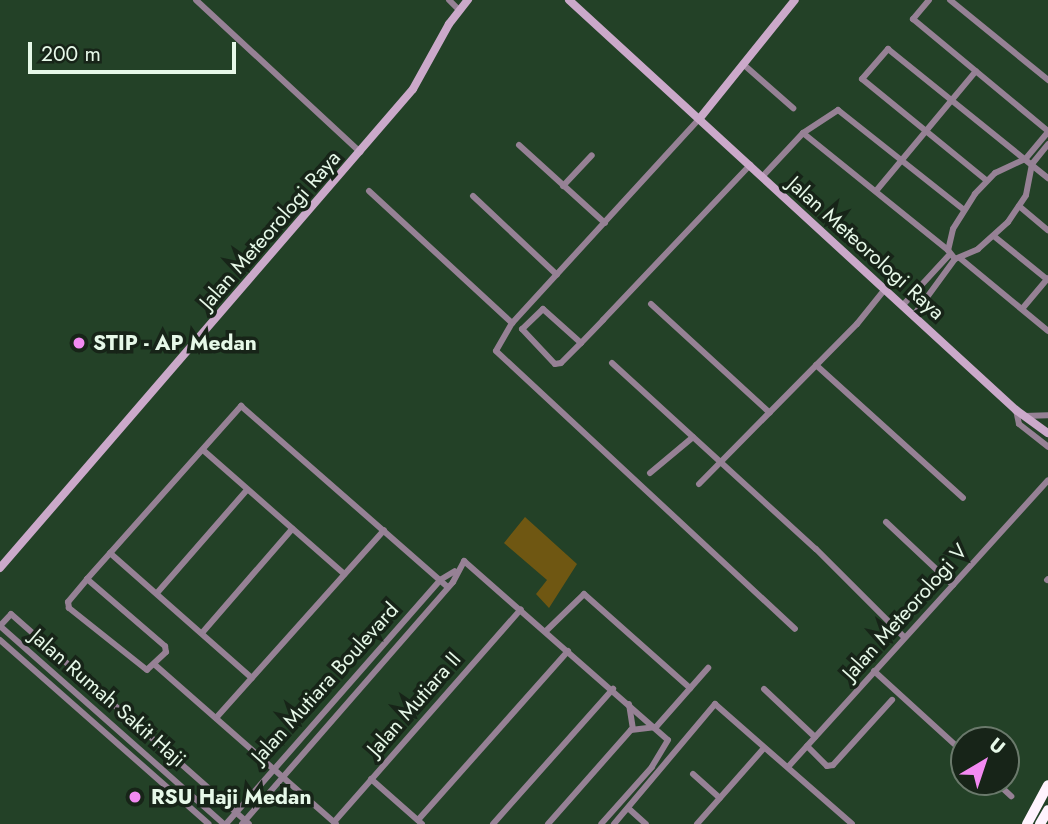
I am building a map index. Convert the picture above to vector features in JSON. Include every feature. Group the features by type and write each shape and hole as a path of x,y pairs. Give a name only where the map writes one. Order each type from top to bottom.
{"highway":[{"path":"1027,824 1048,785"},
{"path":"1040,824 1048,810"}],"street":[{"path":"196,0 360,152"},
{"path":"202,6 208,0"},
{"path":"449,0 459,9"},
{"name":"Jalan Meteorologi Raya","path":"0,568 413,89 459,9 468,0"},
{"name":"Jalan Meteorologi Raya","path":"569,0 1019,413 1048,433"},
{"path":"795,0 700,118 512,323 497,343 498,353 795,629"},
{"path":"903,305 921,293 953,255 964,210 986,180 1025,159 1048,131 913,19 929,0"},
{"path":"950,0 1048,80"},
{"path":"986,180 862,79 888,49 1048,178"},
{"path":"743,64 793,108"},
{"path":"876,191 975,71"},
{"path":"762,177 803,133 833,113 844,111 964,210"},
{"path":"803,133 1048,331"},
{"path":"953,255 995,237 1019,206 1033,176 1032,164 1048,144"},
{"path":"519,145 605,223"},
{"path":"563,186 592,155"},
{"path":"581,343 542,308 522,329 557,364 581,343 750,165"},
{"path":"369,191 512,323"},
{"path":"473,196 557,275"},
{"path":"1019,206 1048,230"},
{"path":"995,237 1048,279 1022,309"},
{"path":"699,484 816,365 885,289"},
{"path":"914,315 921,293"},
{"path":"651,304 770,413"},
{"path":"612,363 722,462 904,638"},
{"path":"816,365 963,498"},
{"path":"87,579 165,646 166,652 154,664 142,669 69,608 68,602 87,579 110,553 243,406 448,587"},
{"path":"1048,415 1019,413 1020,424 1048,447"},
{"path":"650,473 693,437"},
{"path":"203,450 344,574"},
{"name":"Jalan Meteorologi V","path":"788,767 1048,480"},
{"path":"157,593 247,490"},
{"path":"886,522 953,586"},
{"path":"202,633 292,529"},
{"path":"216,718 384,530"},
{"path":"110,553 252,678"},
{"name":"Jalan Mutiara Boulevard","path":"246,823 448,587 461,564 465,562 521,609"},
{"name":"Jalan Mutiara Boulevard","path":"225,824 440,580 455,571"},
{"path":"546,631 584,594 690,688"},
{"path":"521,609 656,727 668,745 601,824"},
{"name":"Jalan Mutiara II","path":"335,823 521,609"},
{"path":"0,626 11,614 246,823"},
{"name":"Jalan Rumah Sakit Haji","path":"0,626 225,824"},
{"name":"Jalan Rumah Sakit Haji","path":"0,640 209,824"},
{"path":"372,779 420,822 568,651"},
{"path":"154,664 335,823"},
{"path":"548,824 633,729 656,727 708,668"},
{"path":"874,671 950,740"},
{"path":"764,689 815,737"},
{"path":"493,824 613,690"},
{"path":"807,746 827,766 833,765 891,700"},
{"path":"629,704 633,729"},
{"path":"614,824 715,704 851,824"},
{"path":"697,824 764,748"},
{"path":"694,774 720,798"},
{"path":"628,808 646,824"}],"shaded area":[{"path":"525,517 577,564 549,608 536,594 547,580 504,543"}],"place":[{"name":"STIP - AP Medan","path":"79,343"},
{"name":"RSU Haji Medan","path":"135,797"}]}
